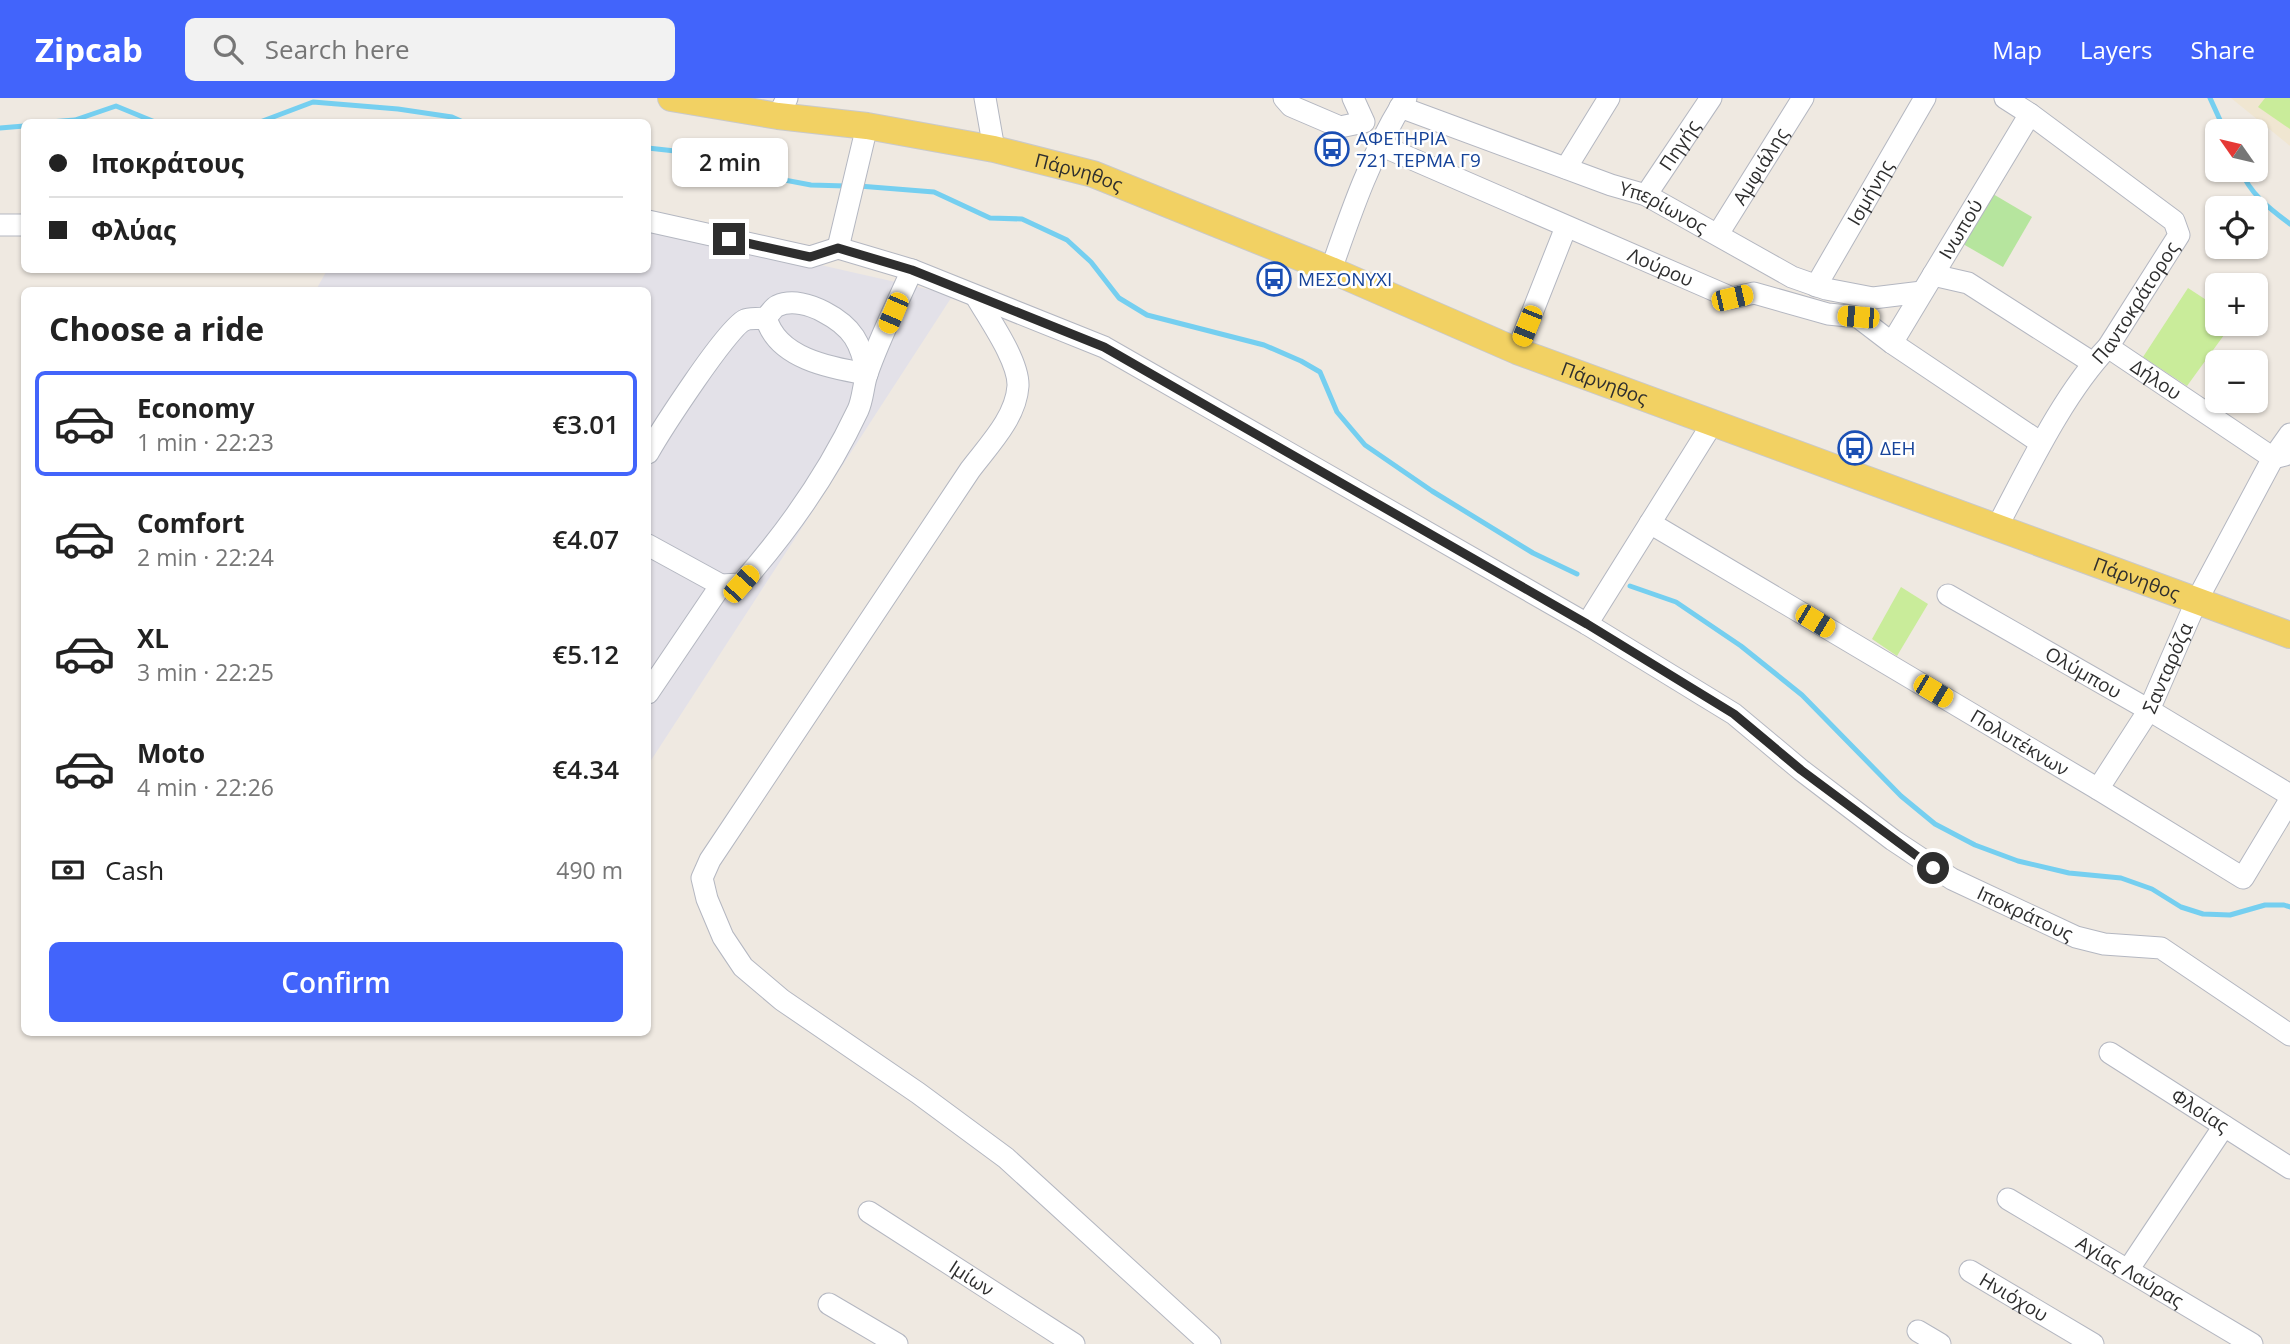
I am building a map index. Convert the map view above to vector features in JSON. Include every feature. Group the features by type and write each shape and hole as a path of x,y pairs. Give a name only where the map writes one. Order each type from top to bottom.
{"main road":[{"name":"Πάρνηθος","path":"671,98 782,107 864,137 994,149 1093,174 1331,270 1517,351 2290,635"}],"street":[{"path":"985,98 994,149"},
{"path":"1284,98 1291,106 1340,127 1364,122 1351,99"},
{"name":"Λούρου","path":"1308,98 1364,122 1384,139 1566,227 1732,298 1754,293 1828,314 1858,317 1892,343 2041,443"},
{"path":"1566,168 1609,98"},
{"name":"Πηγής","path":"1646,195 1711,98"},
{"name":"Αμφιάλης","path":"1718,234 1804,98"},
{"name":"Ισμήνης","path":"1816,286 1925,98"},
{"name":"Παντοκράτορος","path":"1997,527 2041,443 2093,363 2108,347 2179,235 2174,221 2030,114 2004,98"},
{"path":"1331,270 1351,211 1403,102"},
{"name":"Υπερίωνος","path":"1403,102 1566,168 1646,195 1792,277 1816,286 1873,298 1928,284"},
{"name":"Ινωπού","path":"1892,343 2030,114"},
{"path":"651,222 810,257 838,248 864,137"},
{"path":"0,225 21,225"},
{"path":"1517,351 1566,227"},
{"name":"Ιποκράτους","path":"838,248 912,270 976,298 1104,347 1587,624 1734,714 1801,770 1893,840 1952,879 2076,937 2104,944 2161,948 2290,1035"},
{"path":"651,547 721,585 741,584 787,528 816,486 859,408 867,374 912,270"},
{"path":"1928,284 1968,283 2093,363"},
{"path":"976,298 1013,363 1018,383 1008,416 710,860 702,878 723,937 743,967 782,1000 918,1093 1006,1158 1200,1340"},
{"path":"651,449 727,337 744,320 766,317 776,306 793,303 812,306 836,318 851,331 862,349 867,374"},
{"path":"766,317 773,336 797,353 815,362 867,374"},
{"name":"Δήλου","path":"2108,347 2281,456"},
{"path":"1587,624 1712,424"},
{"name":"Σανταρόζα","path":"2098,789 2149,710 2196,602 2281,456 2290,435"},
{"name":"Πολυτέκνων","path":"1650,523 2243,878 2290,800"},
{"path":"651,690 721,585"},
{"name":"Ολύμπου","path":"1948,595 2149,710 2290,795"},
{"name":"Φλοίας","path":"2110,1053 2290,1168"},
{"path":"2129,1270 2224,1126"},
{"name":"Αγίας Λαύρας","path":"2008,1199 2252,1344"},
{"name":"Ιμίων","path":"869,1212 1074,1344"},
{"name":"Ηνιόχου","path":"1970,1270 2093,1344"},
{"path":"829,1304 897,1344"},
{"path":"1918,1331 1940,1344"}],"shaded area":[{"path":"2231,98 2290,98 2290,146 2268,128 2268,119 2257,119"},
{"path":"651,227 953,295 651,760 651,287 318,287 325,273 651,273"}],"green space":[{"path":"2265,98 2290,98 2290,129 2258,107"},
{"path":"1993,194 2032,217 2003,267 1963,244"},
{"path":"2188,288 2205,299 2205,336 2223,336 2213,350 2205,350 2205,361 2187,386 2143,357"},
{"path":"1901,587 1928,604 1897,656 1872,639"}],"waterway":[{"path":"2210,98 2220,119"},
{"path":"268,119 313,102 398,109 456,119"},
{"path":"78,119 116,106 148,119"},
{"path":"0,128 21,126"},
{"path":"651,148 684,152 737,171 811,185 846,186"},
{"path":"2248,182 2268,206 2290,224"},
{"path":"859,186 934,192 990,218 1022,219 1067,240 1091,262 1119,298 1147,315 1264,345 1301,361 1320,372 1337,412 1365,445 1432,491 1533,553 1577,574"},
{"path":"1630,586 1676,602 1741,646 1802,695 1901,796 1935,824 1975,845 2018,861 2069,873 2121,878 2152,889 2181,907 2203,914 2230,915 2265,905 2290,907"}],"place":[{"name":"ΑΦΕΤΗΡΙΑ 721 ΤΕΡΜΑ Γ9","path":"1332,149"},
{"name":"ΜΕΣΟΝΥΧΙ","path":"1274,279"},
{"name":"ΔΕΗ","path":"1855,448"}],"route":[{"path":"729,239 810,257 838,248 912,270 976,298 1104,347 1587,624 1734,714 1801,770 1933,868"}]}
